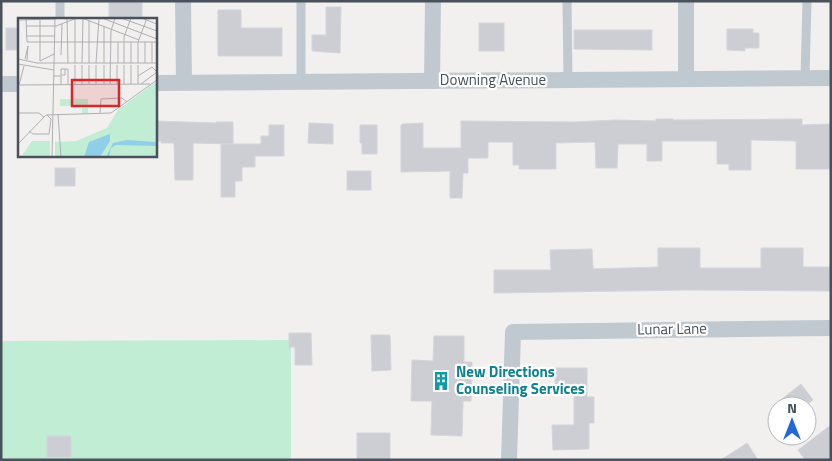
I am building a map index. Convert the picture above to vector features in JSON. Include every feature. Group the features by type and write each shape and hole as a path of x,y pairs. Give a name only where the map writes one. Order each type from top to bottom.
{"street":[{"path":"183,1 184,82"},
{"path":"432,81 433,1"},
{"path":"686,1 686,79"},
{"name":"Downing Avenue","path":"156,83 831,78"},
{"path":"1,84 18,84"},
{"name":"Lunar Lane","path":"509,460 513,332 831,328"}],"lane":[{"path":"60,1 60,18"},
{"path":"301,1 301,82"},
{"path":"567,1 568,80"},
{"path":"805,78 807,1"}],"green space":[{"path":"291,340 291,460 1,460 1,341"}],"building":[{"path":"109,2 142,2 142,18 109,18"},
{"path":"326,7 341,7 340,53 312,51 312,35 326,35"},
{"path":"218,10 241,10 241,28 282,28 282,56 218,56"},
{"path":"479,23 504,23 504,51 479,51"},
{"path":"6,28 18,28 18,50 6,50"},
{"path":"727,29 753,29 753,33 759,33 759,48 745,48 745,51 727,50"},
{"path":"574,30 652,30 652,50 574,49"},
{"path":"656,119 802,119 802,125 831,124 831,169 796,169 796,141 751,140 751,170 729,170 729,164 717,164 717,141 662,141 662,161 647,161 647,144 618,144 617,168 596,168 595,142 556,143 556,169 519,169 519,165 513,165 513,142 488,142 488,158 468,158 468,173 463,173 462,198 450,198 450,171 401,172 402,124 423,123 423,148 461,148 461,121 574,122 656,121"},
{"path":"156,121 233,122 233,144 193,143 193,180 175,180 174,143 161,143 161,141 156,141"},
{"path":"309,123 333,124 333,144 308,143"},
{"path":"269,125 284,125 284,156 255,156 255,167 242,167 242,181 235,181 235,197 221,197 221,144 261,144 261,136 269,136"},
{"path":"360,125 377,125 377,154 362,154"},
{"path":"55,168 75,168 75,186 55,186"},
{"path":"347,171 371,171 371,190 347,190"},
{"path":"658,248 700,248 700,268 761,268 761,248 803,248 803,267 831,267 831,291 690,290 494,293 494,270 551,270 550,250 592,249 593,269 658,267"},
{"path":"289,333 311,333 312,365 295,365 295,347 289,347"},
{"path":"371,335 390,335 391,370 372,371"},
{"name":"New Directions Counseling Services","path":"434,336 464,336 464,362 472,362 471,401 463,401 462,436 431,435 432,401 411,401 412,360 433,361"},
{"path":"555,368 587,368 587,397 594,397 594,423 589,423 589,449 553,450 552,425 574,425 574,392 555,393"},
{"path":"801,384 810,396 786,396"},
{"path":"831,425 831,460 805,460 798,450 803,446 817,446 817,436"},
{"path":"357,433 390,433 390,460 357,460"},
{"path":"47,436 71,436 71,457 47,457"},
{"path":"747,443 758,460 721,460"}],"place":[{"name":"New Directions Counseling Services","path":"441,381"}]}
